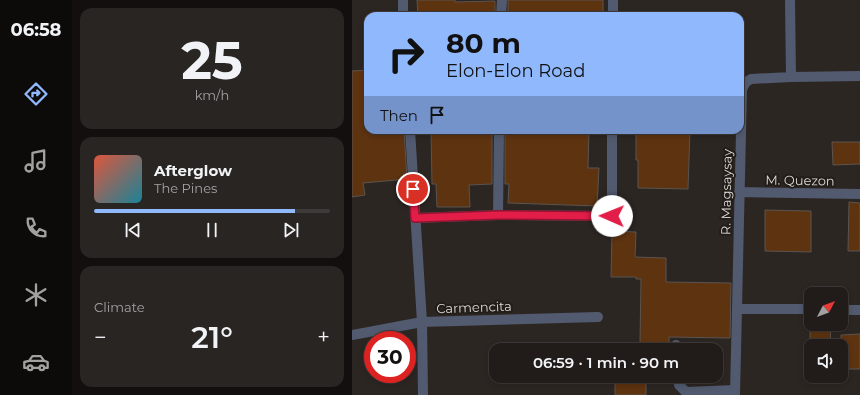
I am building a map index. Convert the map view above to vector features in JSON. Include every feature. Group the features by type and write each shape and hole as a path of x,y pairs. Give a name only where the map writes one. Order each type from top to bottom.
{"street":[{"path":"402,0 403,12"},
{"path":"501,12 502,0"},
{"path":"613,0 613,12"},
{"path":"790,0 791,77"},
{"name":"R. Magsaysay","path":"744,86 746,82 751,79 860,76"},
{"path":"410,134 422,322 423,395"},
{"path":"498,215 499,134"},
{"path":"415,218 498,215 612,216 612,134"},
{"name":"R. Magsaysay","path":"735,392 741,134"},
{"name":"M. Quezon","path":"739,192 860,194"},
{"path":"737,309 804,309"},
{"path":"848,310 860,310"},
{"name":"Carmencita","path":"352,335 422,322 598,317"},
{"path":"679,383 686,392 735,392"}],"building":[{"path":"417,0 455,0 455,2 495,1 495,12 418,12"},
{"path":"508,0 603,0 603,12 508,12"},
{"path":"364,70 364,134 404,134 407,179 363,183 365,195 352,197 352,71"},
{"path":"431,134 492,134 492,184 469,185 470,207 437,207 436,184 432,184"},
{"path":"505,134 589,134 588,168 599,168 597,206 508,203 509,184 505,184"},
{"path":"636,134 690,134 688,189 638,188 638,160 636,160"},
{"path":"832,142 860,142 860,164 833,165"},
{"path":"849,202 860,203 860,251 848,251"},
{"path":"765,210 811,211 811,252 765,251"},
{"path":"612,231 636,232 635,257 666,258 666,282 731,283 730,338 669,337 669,343 640,343 641,279 636,279 636,277 611,277"},
{"path":"810,331 830,331 831,339 810,339"},
{"path":"860,334 860,369 848,369 848,339 841,339 841,335"},
{"path":"615,383 646,383 646,395 615,395"}],"route":[{"path":"413,189 415,218 498,215 612,216"}]}
